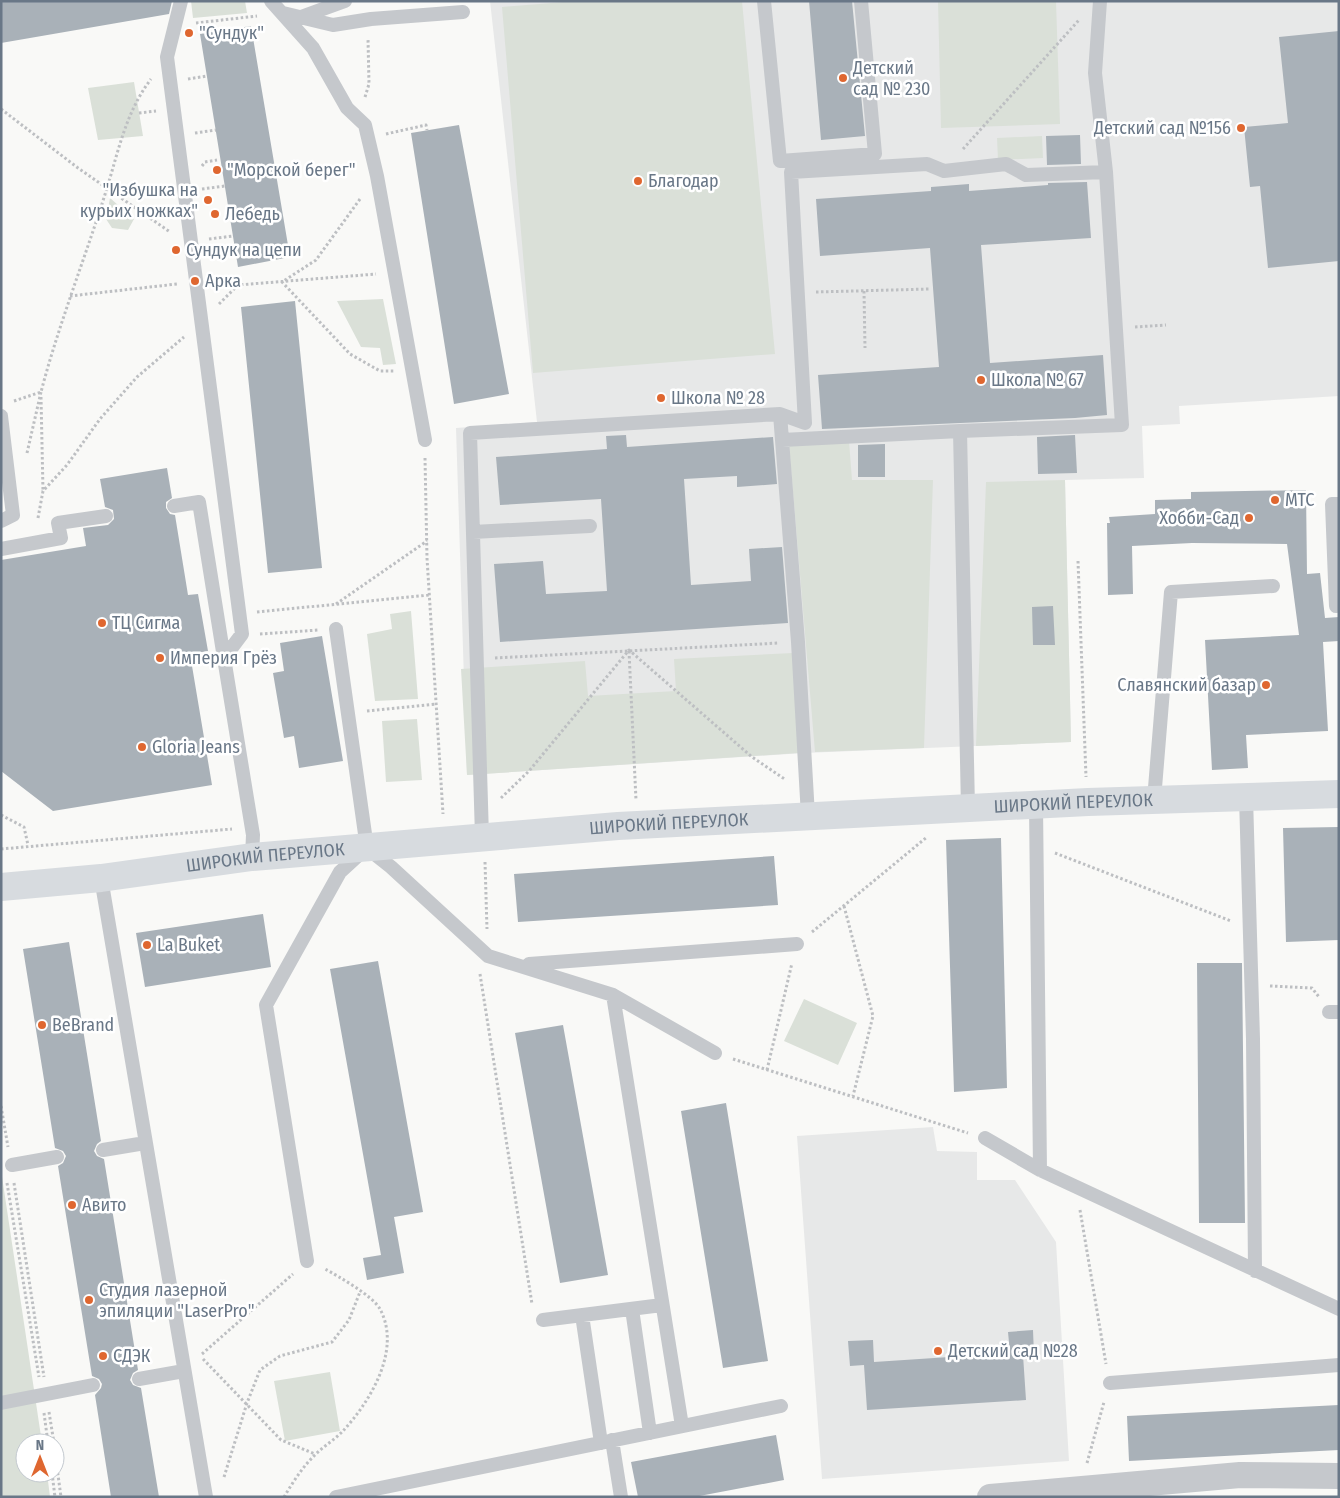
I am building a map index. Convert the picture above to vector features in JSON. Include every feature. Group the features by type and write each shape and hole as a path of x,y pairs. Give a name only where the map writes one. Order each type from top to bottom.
{"street":[{"name":"ШИРОКИЙ ПЕРЕУЛОК","path":"1,887 101,878 252,857 366,848 481,828 618,826 807,805 968,808 1339,794"},
{"path":"990,1497 1081,1487 1240,1475 1339,1476"}],"lane":[{"path":"181,1 167,57 242,634 224,658"},
{"path":"271,1 283,12 313,48 347,108 367,131 377,176 425,440"},
{"path":"300,17 345,1"},
{"path":"764,1 780,161 875,154 861,1"},
{"path":"782,440 960,431 1122,426 1106,172 1095,73 1100,1"},
{"path":"283,12 333,25 371,19 463,12"},
{"path":"481,828 470,433 780,414 805,423 791,172 927,164 944,170 1006,164 1026,175 1106,172"},
{"path":"780,414 798,642 807,805"},
{"path":"1,416 13,515 1,521"},
{"path":"960,431 968,808"},
{"path":"174,506 200,502 252,835 252,857"},
{"path":"1336,606 1332,504 1339,504"},
{"path":"1,549 61,538 58,523 106,516"},
{"path":"473,532 590,526"},
{"path":"1154,800 1171,592 1273,586"},
{"path":"336,628 366,848 391,867 488,956 613,995 715,1053"},
{"path":"1246,797 1256,1271"},
{"path":"1036,805 1038,846 1040,1170"},
{"path":"307,1261 266,1005 340,872 366,848"},
{"path":"101,878 206,1497"},
{"path":"520,965 797,944"},
{"path":"613,995 682,1426"},
{"path":"985,1138 1040,1170 1339,1309"},
{"path":"103,1150 145,1143"},
{"path":"9,1171 57,1157"},
{"path":"543,1320 662,1305"},
{"path":"632,1309 650,1433"},
{"path":"582,1315 606,1442 621,1497"},
{"path":"1110,1383 1339,1365"},
{"path":"139,1378 184,1370"},
{"path":"1,1402 93,1385"},
{"path":"336,1497 781,1406"}],"path":[{"path":"174,25 283,12"},
{"path":"944,170 1083,16"},
{"path":"371,19 368,28 369,84 362,111 367,131 426,125 427,130"},
{"path":"32,543 43,491 41,392 70,296 107,188 120,138 136,98 152,77"},
{"path":"1,109 107,188 191,246"},
{"path":"139,113 154,112"},
{"path":"282,282 316,260 377,176"},
{"path":"70,296 195,281 238,285 394,273"},
{"path":"282,282 350,354 380,371 412,370"},
{"path":"798,292 930,289"},
{"path":"864,292 865,348"},
{"path":"43,491 67,465 100,419 137,377 201,322"},
{"path":"1117,328 1166,325"},
{"path":"9,402 41,392"},
{"path":"425,440 427,541 443,815"},
{"path":"336,604 427,541"},
{"path":"1078,561 1088,802"},
{"path":"239,613 430,595"},
{"path":"252,634 336,628"},
{"path":"477,658 798,642"},
{"path":"630,650 637,803"},
{"path":"630,650 807,805"},
{"path":"543,1320 533,1310 479,966 488,956 485,861 481,828 630,650"},
{"path":"348,713 436,704"},
{"path":"1,815 24,827 28,845"},
{"path":"767,1070 797,944 931,834"},
{"path":"1038,846 1250,928"},
{"path":"844,906 873,1016 853,1097"},
{"path":"1251,985 1312,988 1334,1012"},
{"path":"715,1053 985,1138"},
{"path":"1,1106 9,1171 44,1395 52,1433"},
{"path":"9,1171 44,1395 47,1433"},
{"path":"1076,1187 1110,1383 1081,1487"},
{"path":"284,1497 303,1468 315,1454 342,1432 375,1389 389,1339 380,1308 345,1279 307,1261 200,1355 281,1440 315,1454"},
{"path":"224,1478 246,1402 260,1370 280,1356 332,1342 350,1320 360,1292"},
{"path":"53,1483 55,1497"},
{"path":"59,1483 61,1497"}],"shaded area":[{"path":"191,1 245,1 247,13 193,18"},
{"path":"490,1 1339,1 1339,396 1179,406 1180,424 1142,426 1144,478 1065,480 1071,742 804,753 467,775 456,428 537,422"},
{"name":"Благодар","path":"576,1 742,1 775,354 533,373 502,7"},
{"path":"938,1 1056,1 1060,124 941,128"},
{"path":"134,82 143,136 98,140 88,88"},
{"path":"1042,136 1043,158 998,160 997,138"},
{"path":"110,198 134,219 128,230 112,228 106,219"},
{"path":"383,299 396,364 383,365 380,348 361,347 337,301"},
{"path":"849,441 852,480 933,480 924,748 815,752 789,444"},
{"path":"1065,480 1071,742 976,746 986,482"},
{"path":"411,611 418,699 375,701 367,634 392,629 390,614"},
{"path":"793,653 798,753 467,775 461,669 585,661 588,696 676,691 674,659"},
{"path":"417,719 422,780 386,782 382,721"},
{"path":"804,999 857,1023 838,1065 784,1041"},
{"name":"Детский сад №28","path":"933,1127 937,1151 977,1152 977,1180 1015,1180 1056,1242 1069,1461 822,1479 797,1136"},
{"path":"1,1170 40,1433 15,1433 15,1483 48,1483 50,1497 1,1497"},
{"path":"330,1372 340,1431 285,1441 274,1381"}],"building":[{"path":"1,1 172,1 169,14 1,43"},
{"path":"809,1 852,1 865,136 821,140"},
{"path":"251,26 290,257 238,267 200,34"},
{"path":"1339,31 1339,261 1268,268 1260,186 1250,187 1244,127 1288,123 1279,37"},
{"path":"459,125 509,394 454,404 411,133"},
{"path":"1080,135 1081,164 1047,165 1046,136"},
{"path":"1087,182 1091,238 981,245 990,363 1103,355 1107,415 822,429 818,375 939,367 930,248 820,256 816,199 931,191 931,187 969,184 969,191 1048,185 1048,183"},
{"path":"295,301 322,568 268,573 241,307"},
{"path":"626,435 627,447 773,437 777,484 737,487 737,476 684,479 691,585 751,581 749,549 782,547 788,623 500,642 494,564 543,561 546,594 607,591 601,499 500,505 496,457 607,449 606,436"},
{"path":"1075,435 1077,473 1038,474 1037,437"},
{"path":"885,444 885,477 858,477 858,445"},
{"name":"ТЦ Сигма","path":"167,468 172,498 166,502 166,508 170,514 175,515 188,595 198,594 208,651 190,654 212,785 53,811 1,771 1,560 86,546 83,528 108,525 114,519 113,510 105,507 100,479"},
{"path":"1306,490 1307,574 1320,573 1325,618 1339,617 1339,641 1323,642 1328,731 1246,735 1248,768 1212,770 1205,640 1299,635 1287,544 1192,543 1132,546 1133,594 1108,595 1107,523 1110,523 1109,517 1155,514 1155,500 1191,499 1191,492"},
{"path":"1053,606 1055,645 1033,645 1032,607"},
{"path":"322,636 343,761 299,768 294,736 284,738 273,673 284,671 280,643"},
{"path":"1339,827 1339,940 1286,942 1283,828"},
{"path":"1001,838 1007,1088 954,1092 946,840"},
{"path":"774,856 778,905 518,922 514,874"},
{"path":"263,914 271,967 145,987 136,933"},
{"path":"69,942 101,1141 97,1144 94,1151 97,1156 104,1159 138,1370 133,1373 130,1380 133,1385 141,1388 159,1497 111,1497 95,1395 102,1384 99,1379 92,1376 58,1166 63,1163 66,1156 63,1151 55,1148 23,949"},
{"path":"378,961 423,1212 394,1217 404,1273 367,1280 363,1258 381,1255 330,969"},
{"path":"1197,963 1242,963 1245,1223 1199,1223"},
{"path":"563,1025 608,1275 560,1283 515,1033"},
{"path":"726,1103 768,1361 723,1368 681,1111"},
{"path":"1033,1330 1034,1355 1023,1355 1026,1400 867,1410 864,1365 850,1366 848,1341 873,1340 874,1362 1010,1353 1008,1332"},
{"path":"1339,1405 1339,1450 1129,1461 1127,1416"},
{"path":"776,1435 784,1480 694,1497 638,1497 631,1462"}],"place":[{"name":"\"Сундук\"","path":"189,33"},
{"name":"Детский сад № 230","path":"843,78"},
{"name":"Детский сад №156","path":"1241,128"},
{"name":"\"Морской берег\"","path":"217,170"},
{"name":"Благодар","path":"638,181"},
{"name":"\"Избушка на курьих ножках\"","path":"208,200"},
{"name":"Лебедь","path":"215,214"},
{"name":"Сундук на цепи","path":"176,250"},
{"name":"Арка","path":"195,281"},
{"name":"Школа № 67","path":"981,380"},
{"name":"Школа № 28","path":"661,398"},
{"name":"МТС","path":"1275,500"},
{"name":"Хобби-Сад","path":"1249,518"},
{"name":"ТЦ Сигма","path":"102,623"},
{"name":"Империя Грёз","path":"160,658"},
{"name":"Славянский базар","path":"1266,685"},
{"name":"Gloria Jeans","path":"142,747"},
{"name":"La Buket","path":"147,945"},
{"name":"BeBrand","path":"42,1025"},
{"name":"Авито","path":"72,1205"},
{"name":"Студия лазерной эпиляции \"LaserPro\"","path":"89,1300"},
{"name":"Детский сад №28","path":"938,1351"},
{"name":"СДЭК","path":"103,1356"}]}
